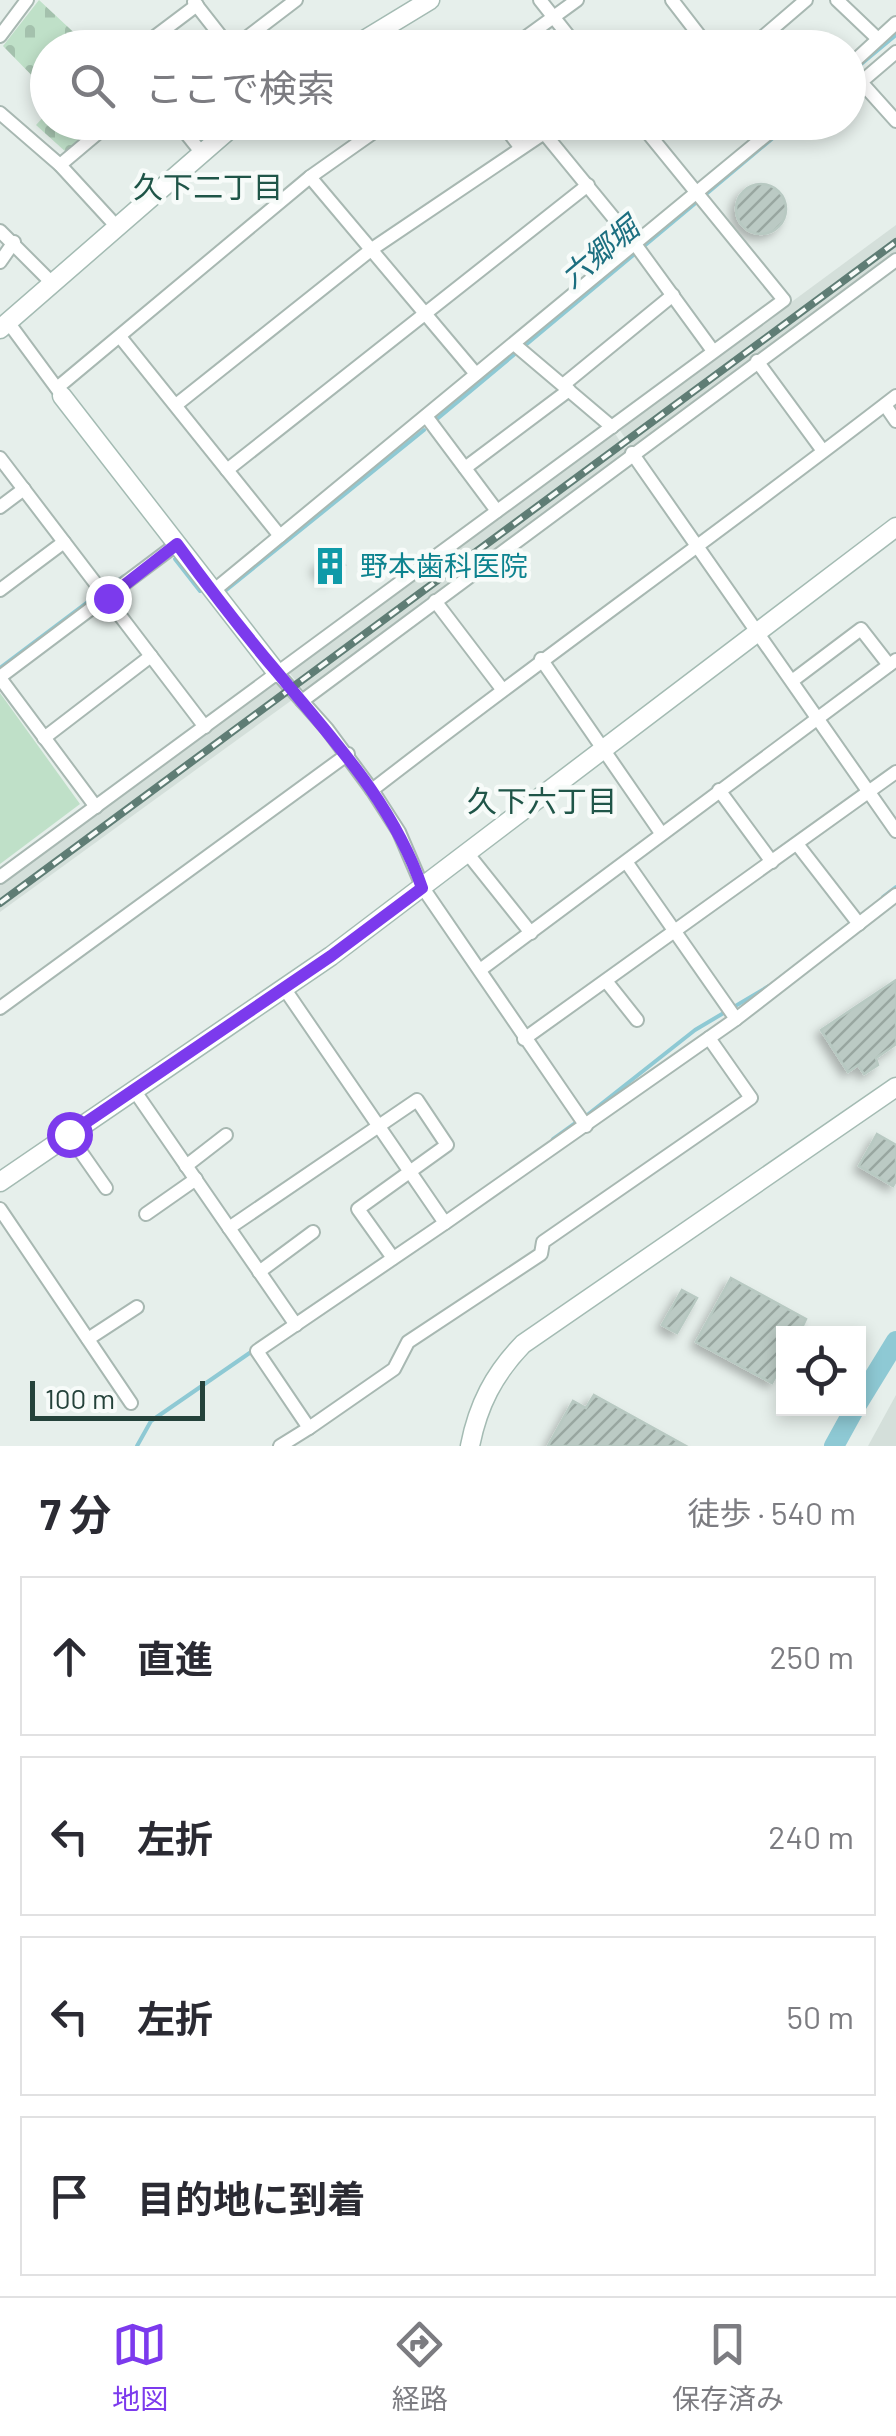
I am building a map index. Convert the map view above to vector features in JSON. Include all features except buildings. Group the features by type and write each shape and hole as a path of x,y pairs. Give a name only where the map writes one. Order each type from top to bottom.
{"street":[{"path":"0,36 27,0"},
{"path":"255,30 296,0"},
{"path":"381,30 430,0"},
{"path":"540,0 564,30"},
{"path":"537,30 577,0"},
{"path":"672,0 696,30"},
{"path":"771,30 806,0"},
{"path":"837,0 878,38"},
{"path":"162,30 195,3 217,30"},
{"path":"866,50 896,24"},
{"path":"866,78 896,52"},
{"path":"866,88 896,121"},
{"path":"0,114 60,166 117,228"},
{"path":"60,166 90,140"},
{"path":"191,140 201,152"},
{"path":"216,140 4,325 212,592 348,754 398,832 422,888 586,1126"},
{"path":"59,392 310,178 360,140"},
{"path":"516,140 522,148"},
{"path":"176,405 372,248 534,140"},
{"path":"550,140 635,244 714,351"},
{"path":"0,876 784,300 654,140"},
{"path":"212,592 760,140"},
{"path":"310,178 476,374"},
{"path":"227,470 588,185"},
{"path":"0,231 53,284"},
{"path":"0,262 14,242"},
{"path":"302,700 757,361 894,265"},
{"path":"464,468 673,296"},
{"path":"121,338 280,536"},
{"path":"514,344 612,427"},
{"path":"757,361 823,451"},
{"path":"372,790 890,401 896,421"},
{"path":"426,416 497,512"},
{"path":"632,453 896,832"},
{"path":"0,458 206,727"},
{"path":"0,507 24,489"},
{"path":"0,1182 284,988 422,888 896,527"},
{"path":"0,590 64,542"},
{"path":"96,807 0,678 177,544"},
{"path":"434,602 502,690"},
{"path":"480,970 892,662 862,629 792,681"},
{"path":"44,738 151,656"},
{"path":"541,660 661,834"},
{"path":"0,1008 348,754"},
{"path":"524,1039 896,772"},
{"path":"719,790 772,862"},
{"path":"797,844 859,924"},
{"path":"468,854 531,933"},
{"path":"627,863 736,1019"},
{"path":"309,1428 257,1351 736,1019 896,895"},
{"path":"606,981 637,1020"},
{"path":"284,988 445,1223"},
{"path":"280,1446 394,1369 408,1342 540,1254 544,1242 751,1098 708,1038"},
{"path":"470,1446 475,1418 487,1391 502,1366 523,1344 896,1089"},
{"path":"134,1090 296,1326"},
{"path":"229,1228 417,1100 447,1145 358,1209 393,1258"},
{"path":"69,1134 106,1188"},
{"path":"186,1166 226,1135"},
{"path":"146,1214 196,1180"},
{"path":"0,1208 131,1403"},
{"path":"259,1272 312,1232"},
{"path":"88,1339 137,1308"}],"shaded area":[{"path":"896,225 896,252 635,449 631,447 619,429"},
{"path":"612,434 627,452 305,692 288,671"},
{"path":"275,680 292,700 0,912 0,884"},
{"path":"896,1395 896,1446 868,1446"}],"green space":[{"path":"39,0 71,30 30,30 30,74 3,46"},
{"path":"53,140 83,140 67,153"},
{"path":"0,693 80,804 0,864"}],"waterway":[{"name":"六郷堀","path":"866,60 896,35"},
{"name":"六郷堀","path":"705,195 771,140"},
{"name":"六郷堀","path":"437,419 698,201"},
{"name":"六郷堀","path":"225,591 424,430"},
{"name":"六郷堀","path":"175,559 200,591"},
{"name":"六郷堀","path":"112,585 124,576"},
{"name":"六郷堀","path":"0,668 97,595"},
{"path":"883,897 896,887"},
{"path":"586,1116 695,1030 769,986"},
{"path":"553,1139 578,1121"},
{"path":"866,1390 896,1341"},
{"path":"137,1446 151,1421 251,1352"},
{"path":"834,1446 851,1416"}],"railway":[{"path":"0,903 896,242"}],"place":[{"name":"野本歯科医院","path":"330,566"}],"district":[{"name":"久下二丁目","path":"208,188"},
{"name":"久下六丁目","path":"542,802"}],"route":[{"path":"69,1134 331,956 422,888 398,832 348,754 255,646 177,544 108,598"}]}
